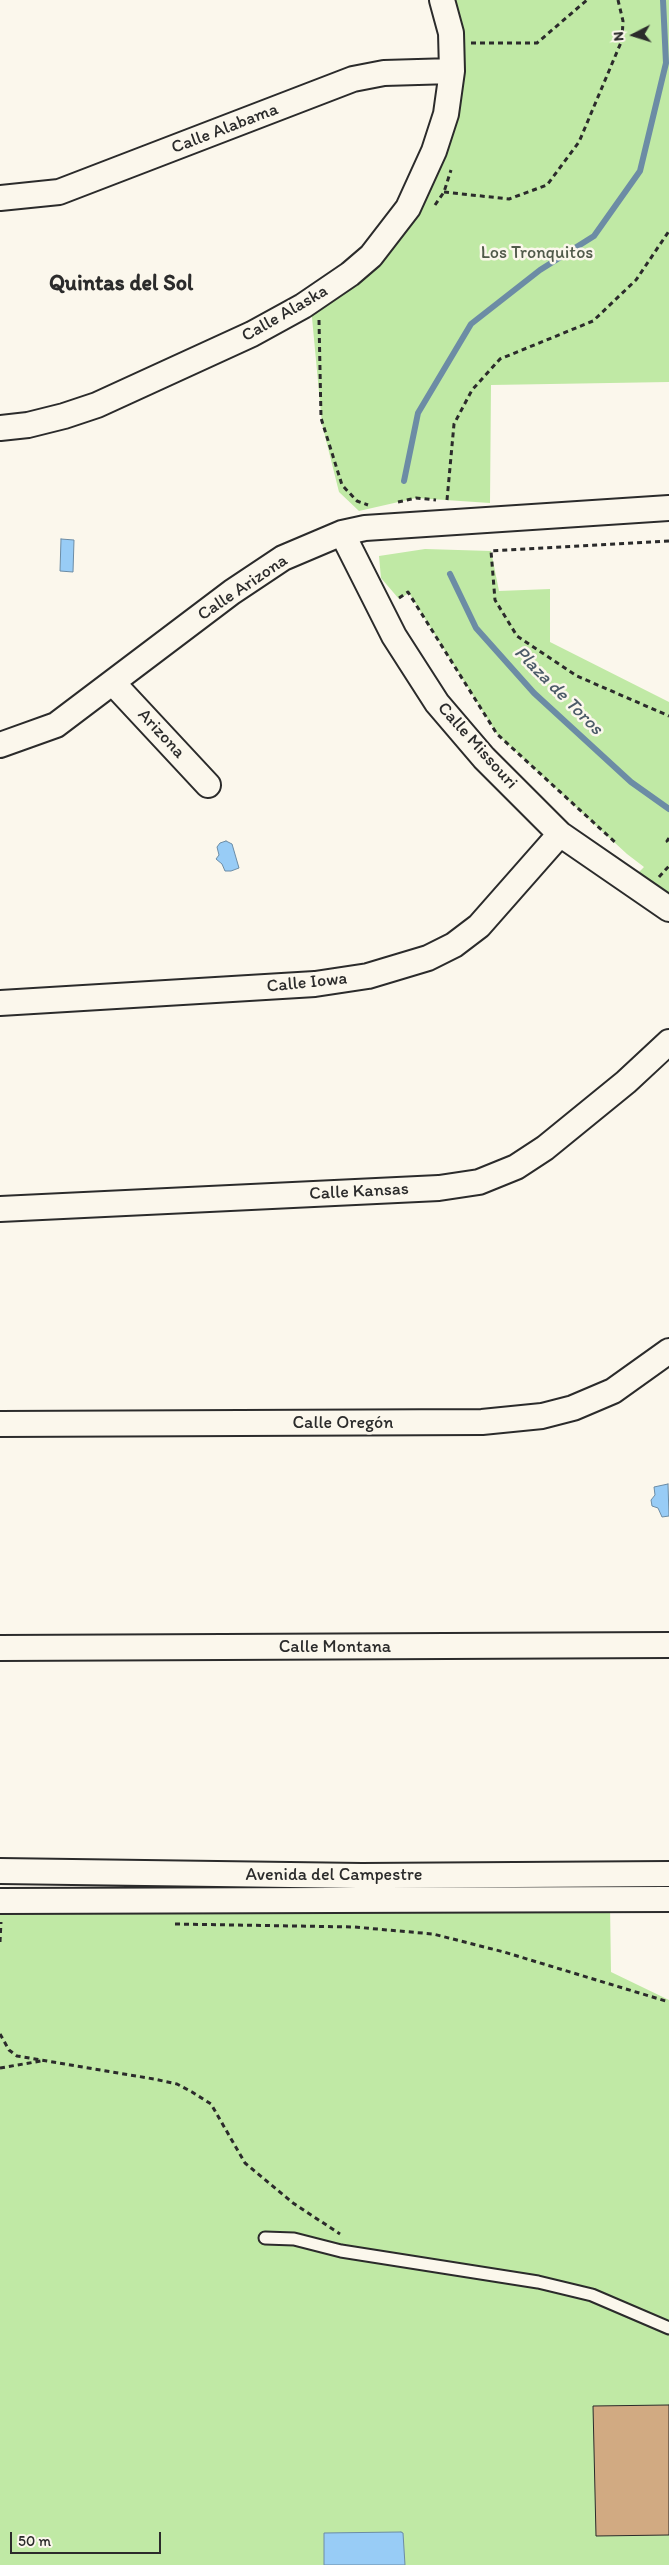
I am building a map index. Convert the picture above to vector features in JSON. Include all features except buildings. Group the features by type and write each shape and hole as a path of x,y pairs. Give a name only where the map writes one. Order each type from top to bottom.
{"street":[{"name":"Calle Alaska","path":"0,428 38,423 97,405 252,334 303,306 350,274 371,256 391,233 413,200 434,152 443,123 452,71 451,33 442,0"},
{"name":"Calle Alabama","path":"0,198 59,192 353,79 384,73 452,71"},
{"name":"Calle Arizona","path":"0,745 56,725 232,592 283,558 342,533 365,528 669,508"},
{"name":"Calle Missouri","path":"342,533 394,636 438,703 484,758 560,834 669,909"},
{"name":"Arizona","path":"113,683 208,785"},
{"name":"Calle Iowa","path":"0,1003 315,984 368,976 428,958 454,945 479,926 560,834"},
{"name":"Calle Kansas","path":"0,1209 439,1188 479,1182 516,1167 546,1148 626,1082 669,1042"},
{"name":"Calle Oregón","path":"0,1424 482,1422 542,1416 573,1408 614,1391 669,1351"},
{"name":"Calle Montana","path":"0,1648 669,1646"},
{"name":"Avenida del Campestre","path":"0,1871 362,1876 669,1874"},
{"path":"361,1901 362,1876"},
{"name":"Avenida del Campestre","path":"0,1901 669,1899"}],"lane":[{"path":"265,2238 294,2239 341,2250 538,2282 592,2295 669,2328"}],"path":[{"path":"471,42 537,43 587,0"},
{"path":"444,192 509,199 547,185 579,142 622,40 623,22 618,0"},
{"path":"470,34 472,48"},
{"path":"434,207 444,192 452,168"},
{"path":"390,504 416,498 448,500 454,424 472,390 500,359 593,321 636,280 669,231"},
{"path":"319,319 321,418 342,485 357,501 373,508"},
{"path":"669,541 491,551 496,600 517,636 576,676 669,716"},
{"path":"400,599 408,592 498,734 620,847"},
{"path":"669,838 667,841 669,844"},
{"path":"0,1942 1,1922 10,1922"},
{"path":"166,1924 354,1926 433,1934 504,1952 669,2002"},
{"path":"0,2034 9,2050 17,2056 154,2079 177,2084 192,2092 211,2104 245,2163 294,2203 372,2255"},
{"path":"0,2068 44,2060"}],"green space":[{"name":"Los Tronquitos","path":"436,0 669,0 669,382 491,385 490,503 416,498 359,511 339,492 322,424 311,307 412,209 448,105"},
{"path":"425,549 491,551 499,591 550,589 550,642 669,702 669,894 639,872 644,867 627,854 497,734 409,593 399,599 381,578 379,556"},
{"path":"610,1904 611,1972 669,2000 669,2565 0,2565 0,1914"}],"water":[{"path":"61,539 74,540 73,572 60,571"},
{"path":"226,841 232,844 239,868 231,871 225,871 222,864 216,859 219,855 217,847 220,843"},
{"path":"668,1484 669,1516 662,1517 658,1508 652,1506 651,1500 655,1495 654,1487"},
{"path":"324,2533 403,2533 405,2565 324,2565"}],"waterway":[{"name":"Plaza de Toros","path":"404,481 418,413 471,324 540,270 594,236 640,171 666,63 663,0"},
{"name":"Plaza de Toros","path":"450,574 476,628 534,693 631,782 669,809"}],"district":[{"name":"Quintas del Sol","path":"121,284"}]}
